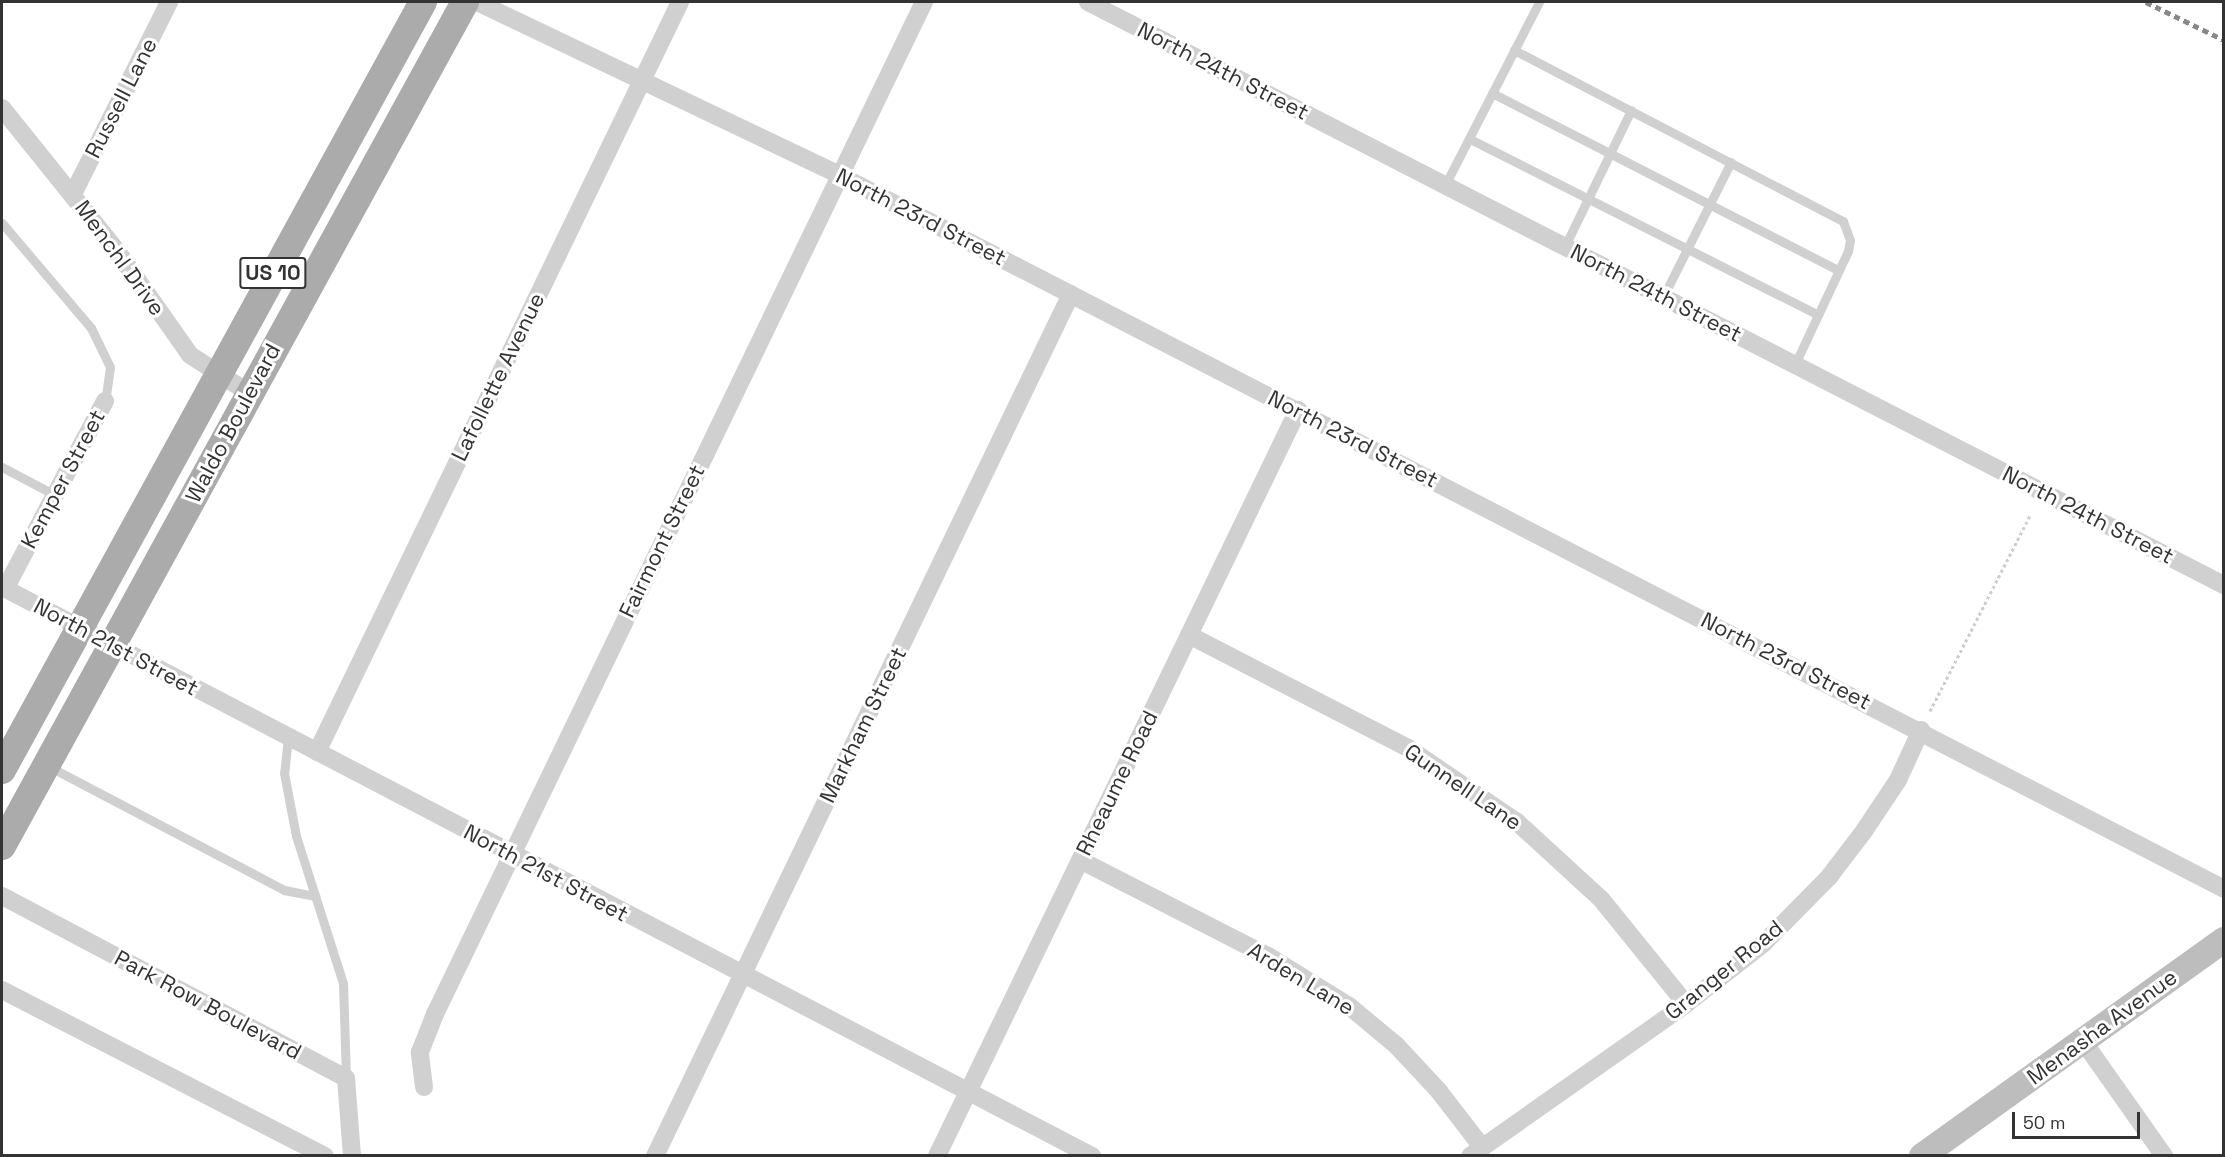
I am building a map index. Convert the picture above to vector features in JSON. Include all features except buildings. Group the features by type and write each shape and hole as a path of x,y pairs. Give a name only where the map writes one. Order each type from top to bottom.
{"main road":[{"name":"Waldo Boulevard","path":"6,753 423,2"},
{"name":"Waldo Boulevard","path":"2,846 465,2"}],"street":[{"name":"Russell Lane","path":"73,194 169,2"},
{"name":"North 23rd Street","path":"477,2 839,175 1921,730 2223,889"},
{"name":"Lafollette Avenue","path":"317,752 680,2"},
{"name":"Fairmont Street","path":"424,1087 420,1052 510,854 924,2"},
{"name":"North 24th Street","path":"1088,2 2223,585"},
{"name":"Menchl Drive","path":"2,108 73,194 190,355 217,375 249,393"},
{"name":"Markham Street","path":"655,1155 1071,294"},
{"name":"Kemper Street","path":"3,588 105,401"},
{"name":"Rheaume Road","path":"937,1155 1298,410"},
{"name":"North 21st Street","path":"3,588 741,975 1092,1155"},
{"name":"Gunnell Lane","path":"1189,635 1408,748 1517,822 1600,899 1686,1004"},
{"name":"Granger Road","path":"1476,1151 1686,1004 1764,943 1829,878 1898,780 1921,730"},
{"name":"Arden Lane","path":"1080,860 1268,956 1349,1006 1417,1067 1476,1151"},
{"name":"Park Row Boulevard","path":"2,896 346,1078"},
{"name":"Menasha Avenue","path":"1922,1155 2223,940"},
{"path":"2,990 325,1155"},
{"path":"2083,1041 2164,1155"},
{"path":"346,1078 352,1155"}],"lane":[{"path":"1445,185 1539,2"},
{"path":"1514,50 1843,221 1850,240 1795,364"},
{"path":"1492,93 1838,270"},
{"path":"1565,246 1631,110"},
{"path":"1470,139 1818,315"},
{"path":"1663,297 1731,162"},
{"path":"2,223 91,328 110,367 105,401"},
{"path":"2,467 55,495"},
{"path":"288,737 284,773 296,836 343,983 346,1078"},
{"path":"46,765 284,890 315,896"}],"path":[{"path":"1930,711 2030,516"}],"railway":[{"path":"2146,2 2224,40"}]}
